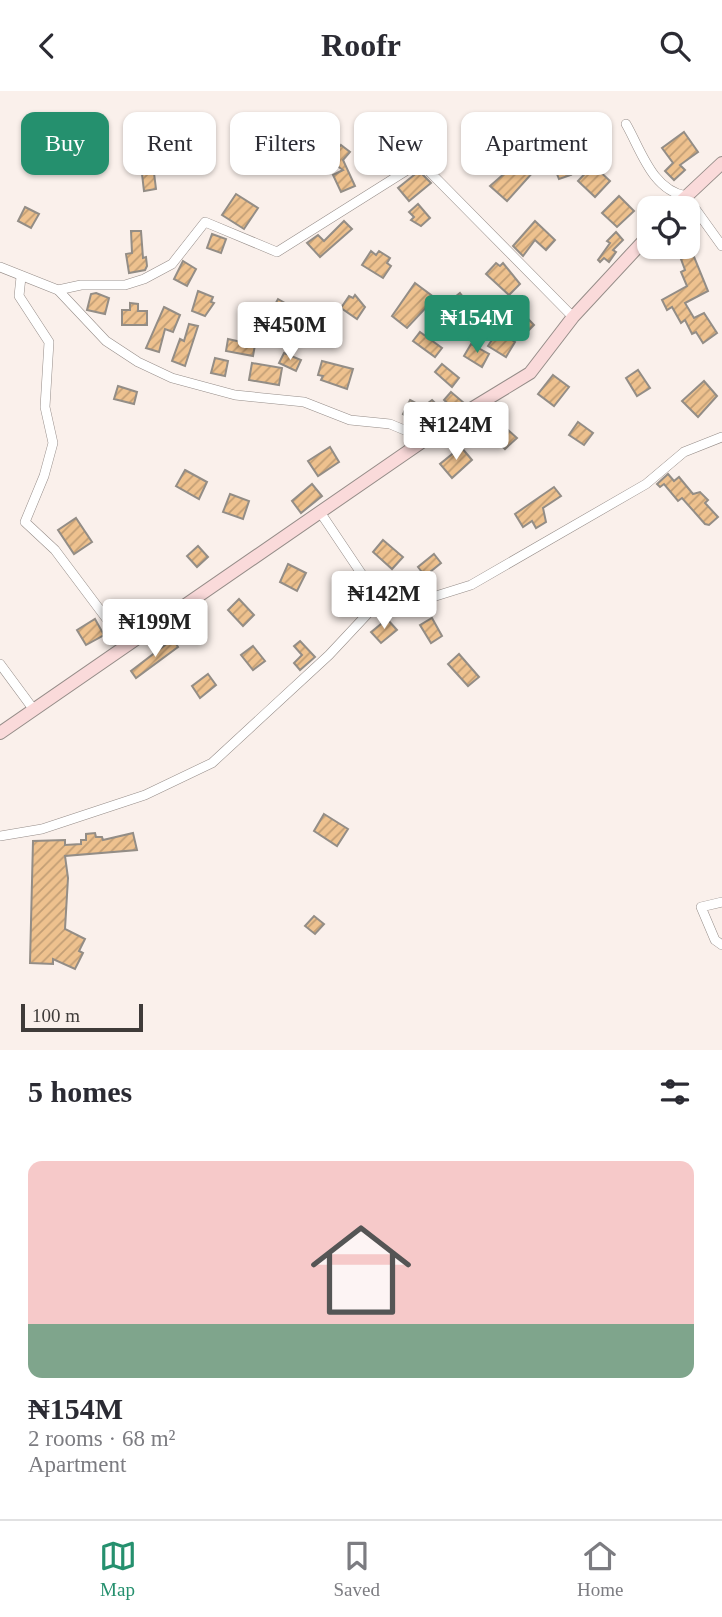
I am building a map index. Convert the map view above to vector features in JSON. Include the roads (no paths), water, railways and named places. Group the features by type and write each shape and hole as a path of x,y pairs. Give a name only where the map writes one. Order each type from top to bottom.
{"street":[{"path":"626,124 649,169 675,194 686,196 722,163"},
{"path":"0,267 58,289 80,285 125,285 144,279 172,264 205,222 277,252 420,162 573,317"},
{"path":"700,215 722,246"},
{"path":"0,733 426,439 454,430 466,412 530,373 573,317 637,248"},
{"path":"21,277 19,296 49,342 45,407 53,443 44,476 24,522 55,550 127,646"},
{"path":"58,289 106,341 138,362 172,378 235,395 304,402 350,420 390,424 426,439"},
{"path":"0,836 42,829 145,795 212,763 329,655 373,608 404,606 471,585 646,484 684,452 722,437"},
{"path":"320,512 365,579 373,608"},
{"path":"0,664 34,710"},
{"path":"722,902 701,907 715,940 722,945"}]}
